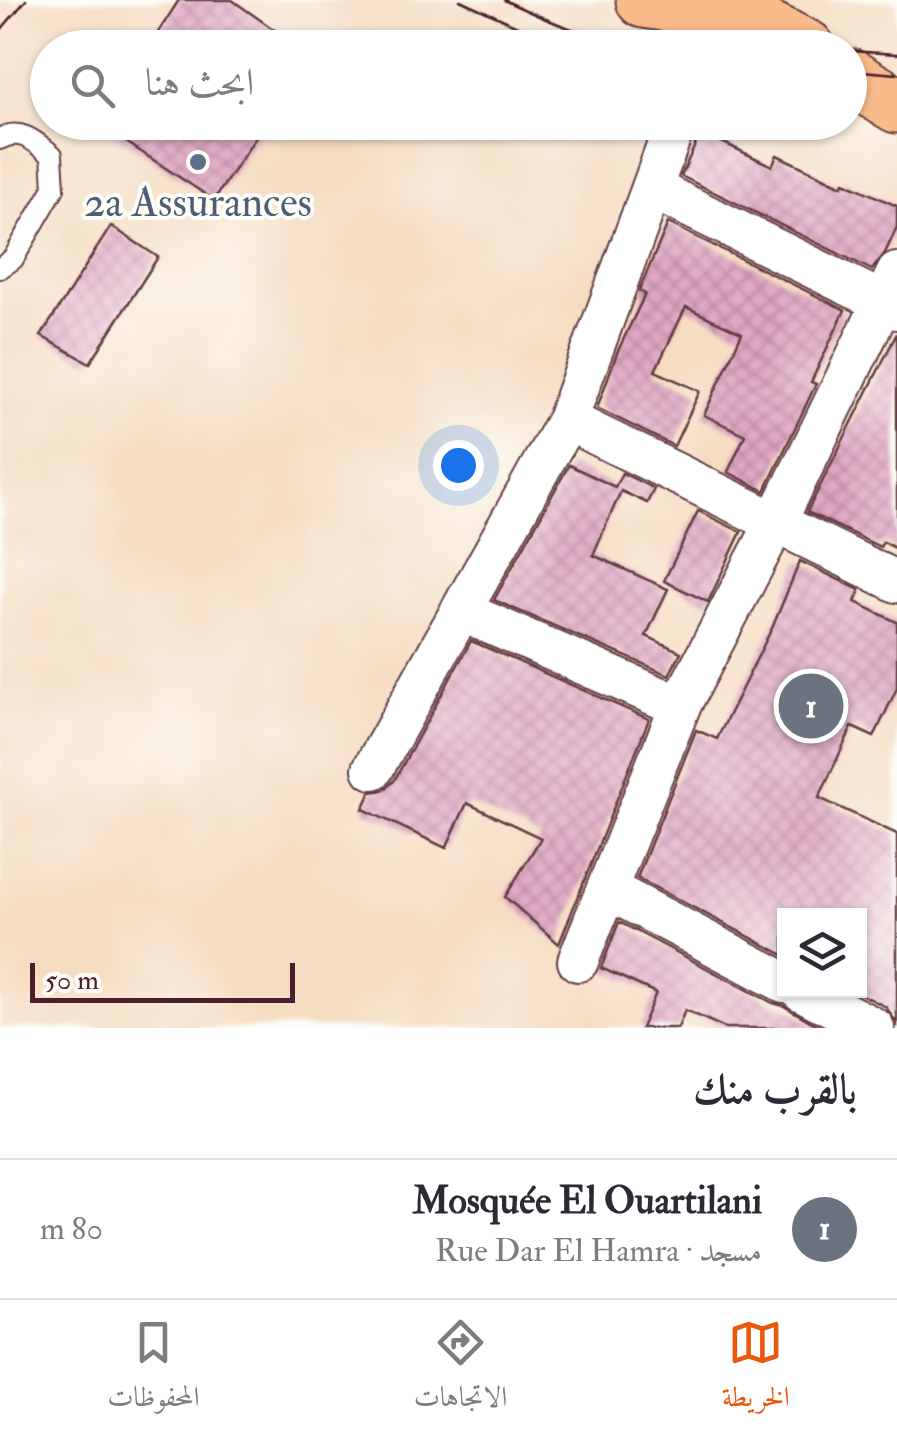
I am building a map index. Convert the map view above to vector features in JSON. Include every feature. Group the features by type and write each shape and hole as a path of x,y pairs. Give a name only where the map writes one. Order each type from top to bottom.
{"main road":[{"path":"644,0 724,8 769,30"},
{"path":"867,88 897,105"}],"street":[{"path":"372,769 567,420 670,140"},
{"path":"578,960 680,706 892,294 654,189"},
{"path":"567,420 897,582"},
{"path":"462,612 680,706"},
{"path":"609,890 777,978"},
{"path":"817,998 874,1028"}],"lane":[{"path":"0,139 8,134 30,137"},
{"path":"0,268 13,259 54,188 52,155 34,140"}],"building":[{"path":"179,0 232,0 274,30 160,30"},
{"path":"123,140 254,140 214,200"},
{"path":"697,140 718,140 772,166 777,155 842,186 844,182 897,206 897,227 872,270 681,176"},
{"path":"668,223 845,310 811,382 816,384 765,491 728,472 745,435 704,415 742,333 686,307 655,371 700,391 674,446 597,408 645,294 639,291"},
{"path":"111,226 158,257 90,363 41,336"},
{"path":"897,333 897,549 883,542 880,547 807,512"},
{"path":"569,465 615,487 622,473 654,489 647,503 621,491 593,555 668,589 646,636 681,652 669,675 494,600"},
{"path":"698,511 741,532 708,602 664,581"},
{"path":"800,561 860,590 855,602 897,622 897,688 874,737 852,727 819,798 897,834 897,1024 886,1007 867,997 867,908 777,908 777,951 637,878 696,730 717,739"},
{"path":"471,641 649,719 559,944 505,897 541,838 467,803 446,848 363,809 371,792 384,790 394,781"},
{"path":"619,922 822,1028 725,1028 685,1010 678,1028 641,1028 656,993 601,968"}],"tram line":[{"path":"0,31 26,0"},
{"path":"460,0 526,30"},
{"path":"504,0 576,30"},
{"path":"867,52 897,54"},
{"path":"867,71 897,74"}],"place":[{"name":"2a Assurances","path":"198,162"},
{"name":"Mosquée El Ouartilani","path":"811,706"}]}
